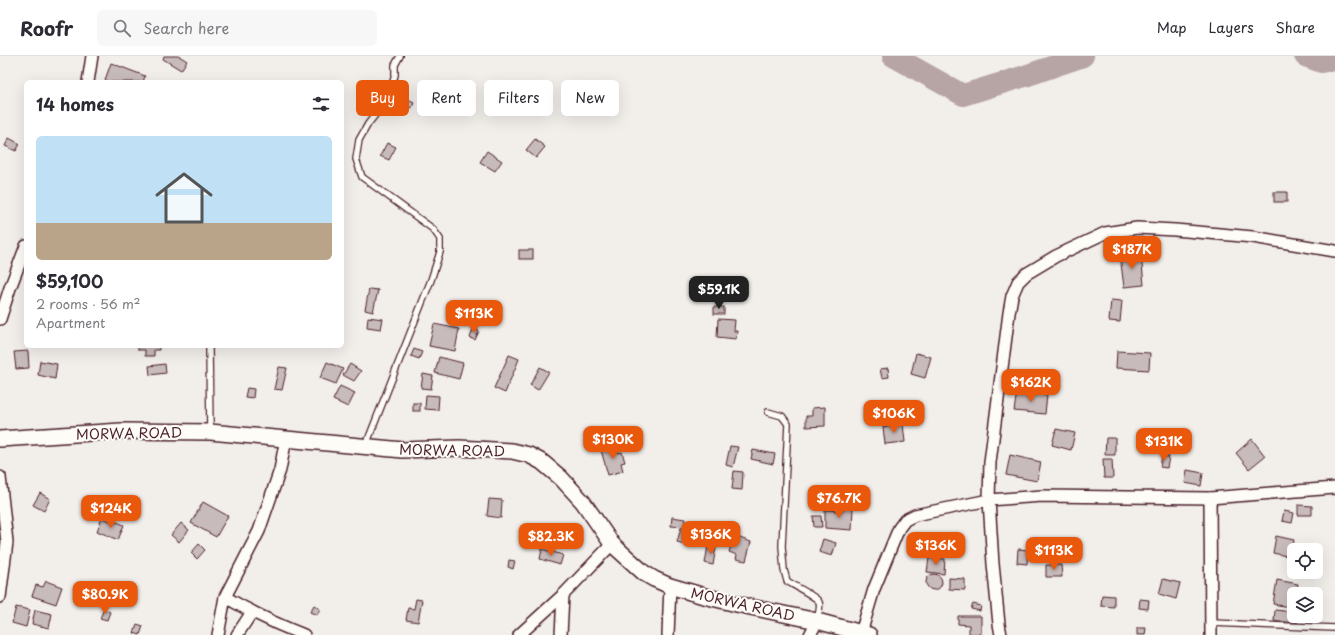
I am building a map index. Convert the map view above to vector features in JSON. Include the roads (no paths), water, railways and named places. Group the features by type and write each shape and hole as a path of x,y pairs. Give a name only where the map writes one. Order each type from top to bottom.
{"main road":[{"name":"MORWA ROAD","path":"0,439 121,431 210,432 403,450 488,449 512,451 529,455 542,462 561,478 571,488 612,544 644,573 654,579 670,586 741,605 817,621 865,634"}],"street":[{"path":"88,80 92,56"},
{"path":"1001,635 993,564 989,500 990,462 1009,313 1012,296 1018,282 1026,274 1056,256 1105,234 1137,228 1253,237 1335,252"},
{"path":"0,319 24,251"},
{"path":"218,635 225,597 259,531 280,470 286,438"},
{"path":"0,477 7,542 0,597"},
{"path":"865,634 874,589 899,528 905,520 915,515 989,500 1042,496 1210,498 1335,488"},
{"path":"1210,498 1211,635"},
{"path":"519,635 563,595 612,544"},
{"path":"668,635 670,586"},
{"path":"561,635 563,595"},
{"path":"225,597 280,626 304,635"},
{"path":"237,635 252,612"},
{"path":"810,635 817,621"}],"lane":[{"path":"365,447 431,280 440,252 440,239 433,230 362,177 356,159 359,140 368,124 389,94 395,75 395,65 400,56"},
{"path":"209,348 210,432"},
{"path":"768,412 782,416 788,424 782,546 784,570 787,581 810,594 818,601 820,606 817,621"},
{"path":"1212,623 1335,628"}],"waterway":[{"path":"893,56 963,95 1083,56"},
{"path":"1305,56 1321,62 1335,59"}]}
